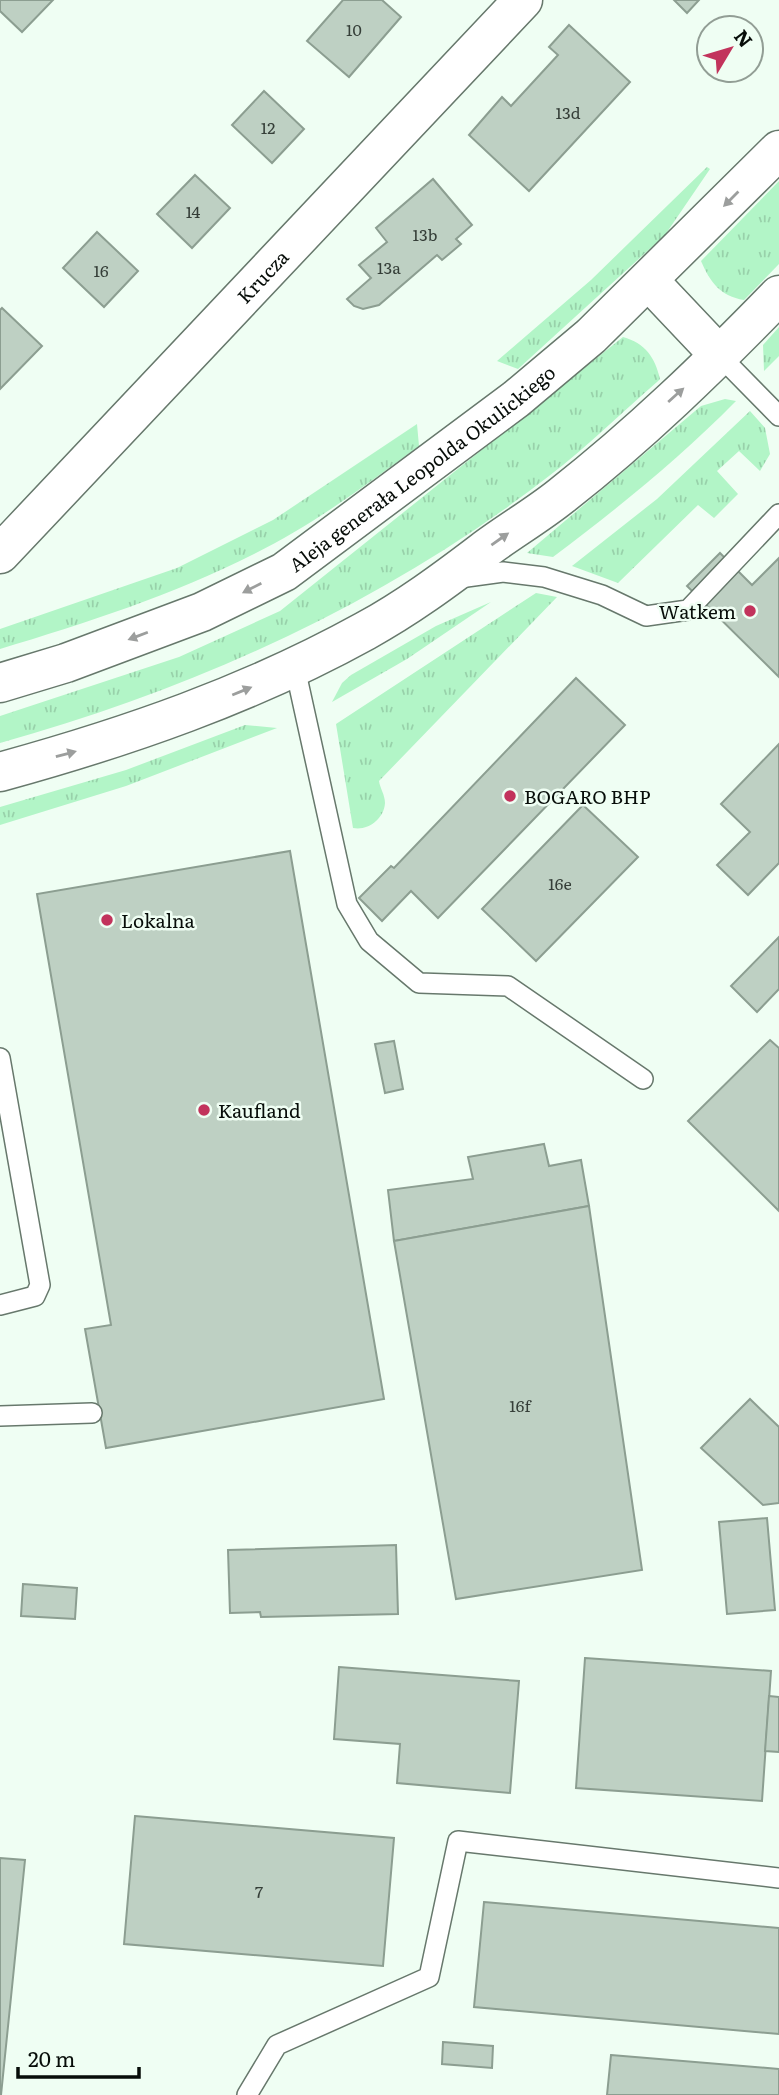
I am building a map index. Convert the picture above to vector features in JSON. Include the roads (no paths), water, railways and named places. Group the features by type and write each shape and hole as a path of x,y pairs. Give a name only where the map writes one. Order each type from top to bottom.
{"main road":[{"name":"Krucza","path":"0,554 523,0"},
{"name":"Aleja generała Leopolda Okulickiego","path":"0,683 66,663 202,612 284,572 516,399 591,336 779,150"},
{"path":"649,281 720,356"},
{"path":"0,772 86,748 179,717 295,668 367,630 448,580 617,450 720,356 779,296"}],"lane":[{"path":"720,356 779,416"},
{"path":"448,580 503,572 544,577 602,595 646,616 688,610 779,514"},
{"path":"295,668 347,904 369,941 419,983 508,986 643,1079"},
{"path":"0,1058 40,1285 35,1296 0,1305"},
{"path":"0,1416 92,1413"},
{"path":"247,2095 277,2045 429,1978 458,1841 779,1878"}],"place":[{"name":"Watkem","path":"750,611"},
{"name":"BOGARO BHP","path":"510,796"},
{"name":"Lokalna","path":"107,920"},
{"name":"Kaufland","path":"204,1110"}]}
